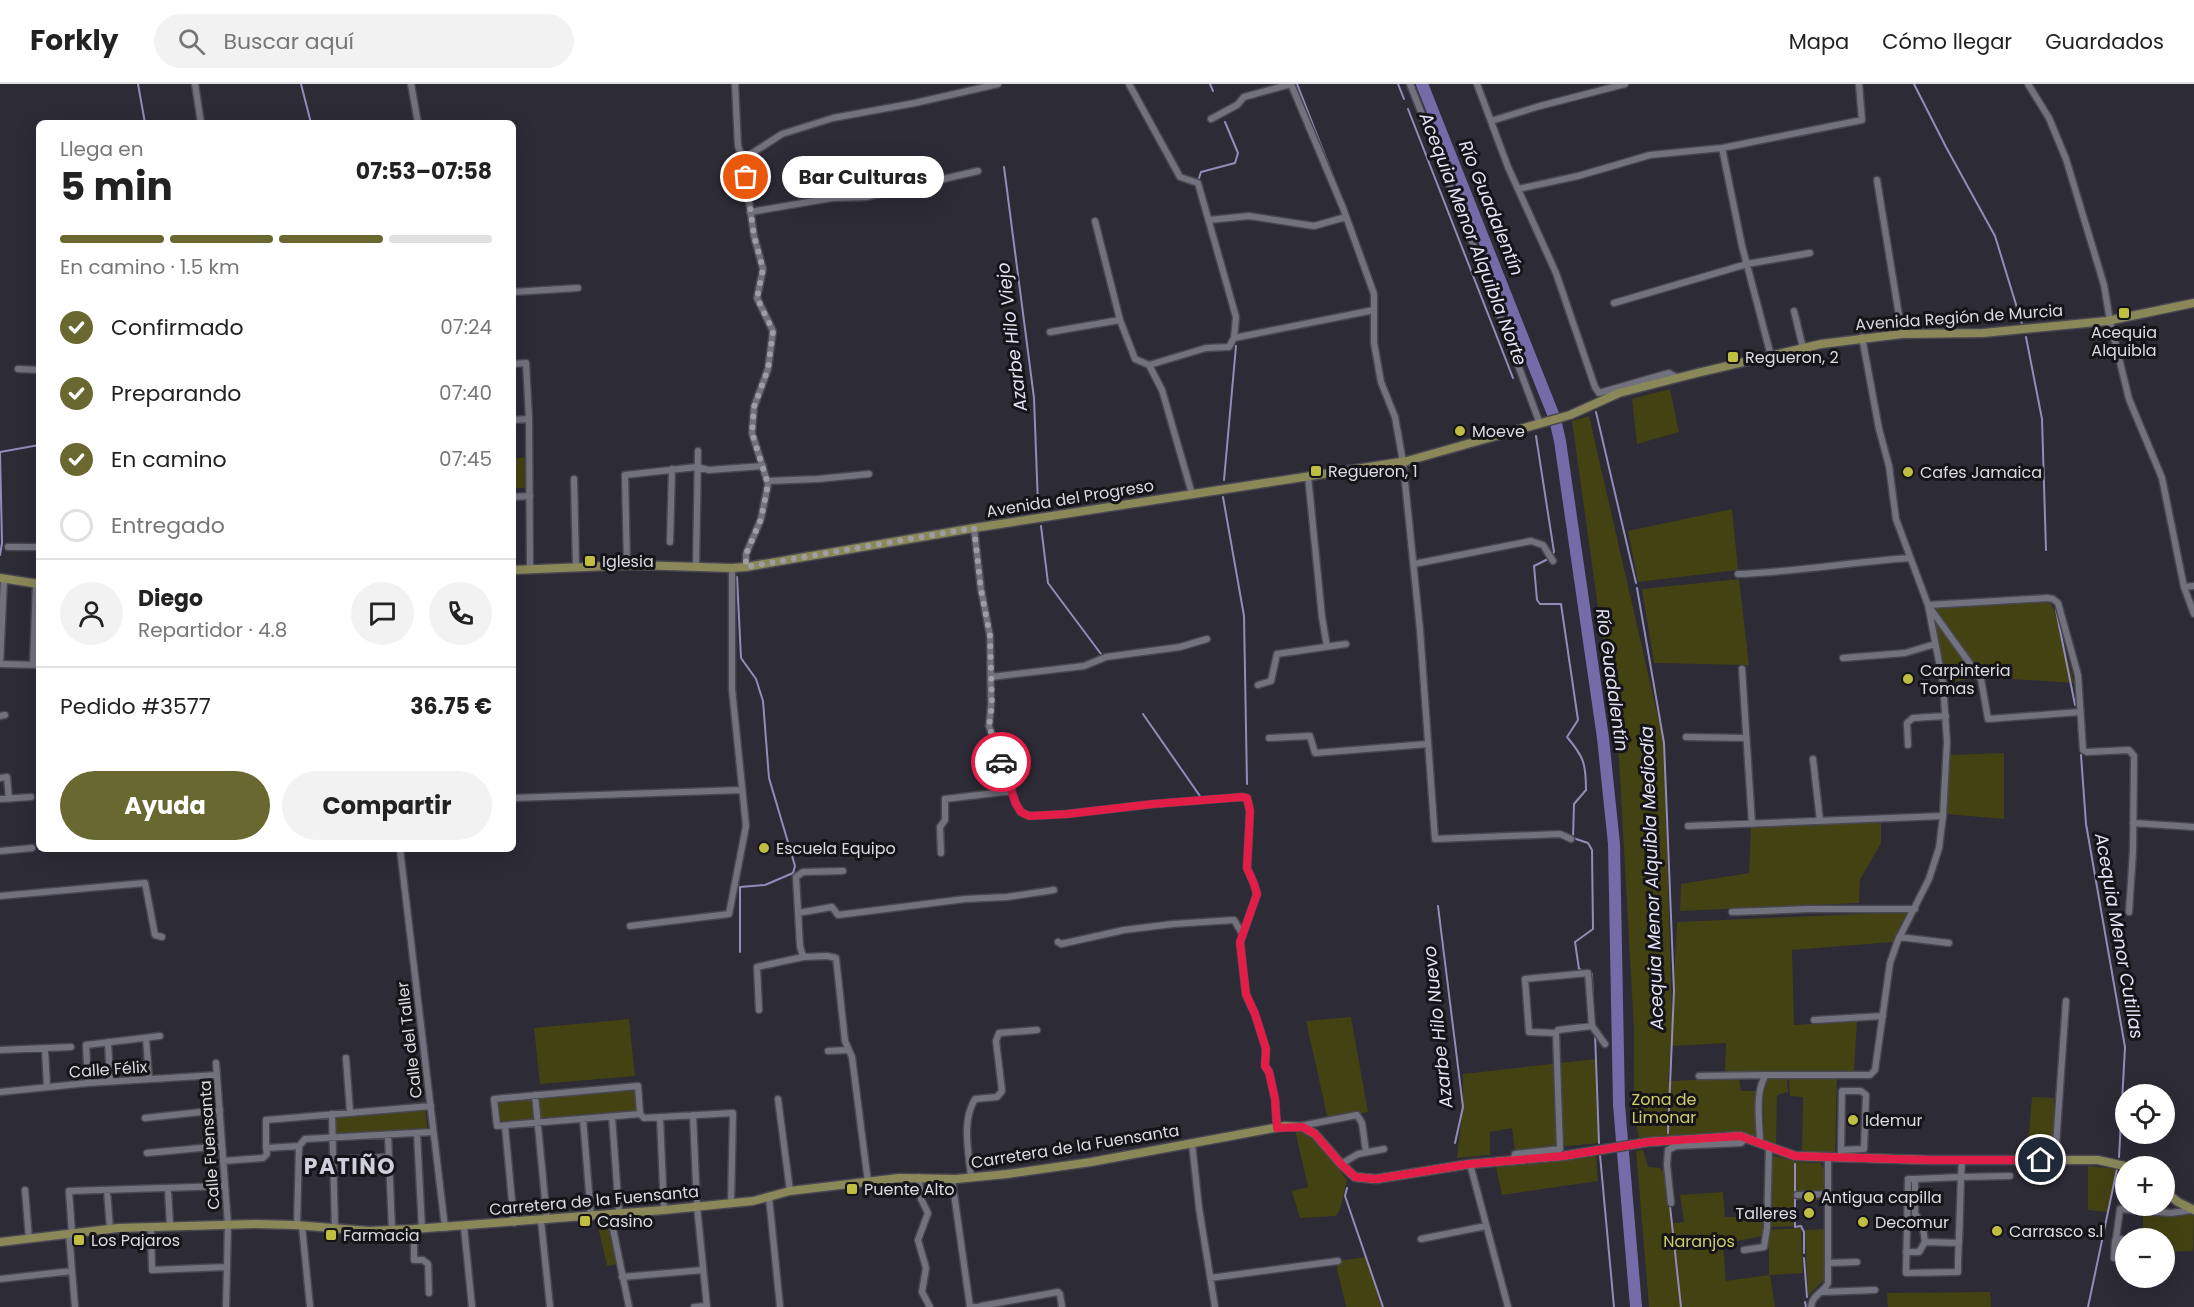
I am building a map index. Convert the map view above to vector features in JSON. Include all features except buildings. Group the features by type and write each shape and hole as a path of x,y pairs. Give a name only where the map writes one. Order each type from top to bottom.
{"main road":[{"name":"Avenida Región de Murcia","path":"1555,419 1570,415 1619,393 1803,348 1902,334 1983,333 2110,321 2194,303"},
{"name":"Avenida del Progreso","path":"516,570 627,566 746,567 974,528 1403,462 1555,419"},
{"path":"2,579 36,584"},
{"path":"1297,1127 1303,1127 1315,1134 1355,1177 1376,1179 1470,1164 1563,1156 1648,1142 1740,1136 1795,1156 1828,1157 1841,1153 1962,1160 2098,1160 2115,1164"},
{"name":"Carretera de la Fuensanta","path":"0,1242 110,1229 170,1226 300,1225 335,1229 392,1230 544,1221 731,1203 790,1191 868,1182 919,1177 971,1178 1091,1162 1277,1128 1297,1127"},
{"path":"2175,1200 2194,1210"}],"street":[{"path":"195,84 201,120"},
{"path":"411,84 417,120"},
{"path":"735,84 738,146 744,159 754,236 763,269 757,298 773,331 768,369 754,407 752,433 767,481 761,519 746,554 746,567"},
{"path":"744,159 782,134 833,118 998,84"},
{"path":"1129,84 1180,177 1198,183 1236,317 1234,338 1229,347 1206,348 1149,365"},
{"path":"1211,119 1237,105 1244,97 1291,84 1346,217 1374,294 1374,343 1381,382 1395,417 1403,462 1435,839 1560,834 1571,839"},
{"path":"1410,84 1540,424"},
{"path":"1477,84 1518,189 1556,273 1599,393 1669,373 1678,378"},
{"path":"1491,121 1625,84"},
{"path":"1518,189 1578,176 1650,155 1722,148 1862,120 1859,84"},
{"path":"2029,84 2049,118 2066,159 2104,285 2110,321 2129,399 2162,478 2184,587 2194,614"},
{"path":"1722,148 1747,264 1771,356"},
{"path":"750,212 832,198 866,197 978,171"},
{"path":"1877,180 1902,334"},
{"path":"1209,220 1249,216 1314,226 1346,217"},
{"path":"1095,221 1120,320 1135,359 1149,365 1162,390 1192,494"},
{"path":"1614,303 1747,264 1810,253"},
{"path":"516,292 578,288"},
{"path":"1234,338 1374,310"},
{"path":"1794,311 1803,348"},
{"path":"1050,332 1120,320"},
{"path":"1699,1076 1870,1075 1875,1070 1890,963 1899,937 1915,909 1935,861 1943,816 1947,742 1943,683 1928,605 1896,519 1889,466 1879,429 1862,338"},
{"path":"516,364 526,363 529,420 530,569"},
{"path":"18,369 36,370"},
{"path":"516,420 529,420"},
{"path":"696,567 698,452"},
{"path":"627,566 625,475 697,467 709,470 764,466"},
{"path":"670,542 672,469"},
{"path":"767,481 869,474"},
{"path":"1308,476 1327,647"},
{"path":"574,479 576,567"},
{"path":"516,497 530,496"},
{"path":"974,528 981,590 990,636 989,726 1021,812 1029,816 1067,814 1197,800 1247,798 1250,811 1247,868 1257,894 1240,942 1246,994 1266,1049 1265,1066 1269,1072 1275,1099 1277,1128"},
{"path":"1413,564 1531,541 1543,545 1553,561"},
{"path":"8,547 36,547"},
{"path":"1738,574 1770,573 1852,562 1910,558"},
{"path":"630,926 729,914 746,826 732,689 732,568"},
{"path":"2,579 0,664 36,665"},
{"path":"2184,587 2194,586"},
{"path":"1928,605 2053,599 2058,603 2078,675 2084,750 2087,752 2129,750 2134,756 2128,912"},
{"path":"1928,605 1980,678 1988,719 2080,712"},
{"path":"991,677 1084,666 1106,657 1180,647 1207,639"},
{"path":"1258,685 1271,681 1277,654 1346,644"},
{"path":"1843,658 1905,653 1935,644"},
{"path":"1742,669 1752,824"},
{"path":"1908,745 1907,723 1913,718 1946,716"},
{"path":"1269,738 1310,736 1315,753 1428,744"},
{"path":"1686,737 1746,738"},
{"path":"1814,759 1820,821"},
{"path":"0,778 7,777 9,799"},
{"path":"516,798 741,790"},
{"path":"941,853 940,827 945,820 945,799 1012,791"},
{"path":"0,799 31,797"},
{"path":"1688,826 1943,816"},
{"path":"2133,823 2194,827"},
{"path":"0,851 32,848"},
{"name":"Calle del Taller","path":"400,852 445,1228"},
{"path":"802,957 796,877 803,872 843,871"},
{"path":"0,896 145,883 155,935 162,937"},
{"path":"798,913 832,907 838,915 1054,890"},
{"path":"1732,912 1915,909"},
{"path":"1058,942 1061,944 1154,926 1234,920 1243,935"},
{"path":"1899,937 1949,943"},
{"path":"759,1010 757,967 802,957 836,958 844,1041 852,1057 868,1182"},
{"path":"1592,1026 1558,1030 1556,1033 1529,1032 1525,979 1588,973 1592,1026 1605,1044"},
{"path":"2055,1160 2066,1001"},
{"path":"1814,1020 1883,1016"},
{"path":"971,1178 968,1110 975,1099 998,1096 1002,1091 996,1041 999,1033 1037,1030"},
{"path":"1514,1160 1515,1154 1560,1149 1556,1033"},
{"path":"88,1083 86,1045 160,1036"},
{"path":"146,1038 149,1079"},
{"path":"108,1042 110,1081"},
{"path":"0,1050 71,1047"},
{"path":"45,1049 47,1087"},
{"path":"828,1052 849,1050"},
{"path":"346,1058 350,1112"},
{"name":"Calle Fuensanta","path":"216,1063 228,1225 226,1307"},
{"name":"Calle Félix","path":"0,1092 110,1081 217,1075"},
{"path":"1744,1250 1764,1247 1767,1228 1765,1146 1760,1092 1766,1075"},
{"path":"640,1114 638,1086 494,1099 497,1126 640,1114 645,1118 733,1113 731,1203"},
{"path":"1861,1090 1866,1095 1864,1149 1841,1153 1842,1091 1861,1090"},
{"path":"535,1095 550,1307"},
{"path":"778,1099 790,1191"},
{"path":"223,1161 263,1158 267,1154 266,1120 431,1106"},
{"path":"145,1118 220,1110"},
{"path":"332,1113 335,1229"},
{"path":"1297,1127 1357,1115 1362,1123 1366,1152"},
{"path":"693,1116 697,1206 707,1306 694,1307"},
{"path":"612,1117 619,1213"},
{"path":"660,1117 664,1210"},
{"path":"583,1119 591,1216"},
{"path":"505,1125 514,1223"},
{"path":"266,1148 298,1146 305,1139 433,1132"},
{"path":"417,1133 418,1229 414,1260 423,1260 428,1264 429,1293"},
{"path":"388,1135 392,1230"},
{"path":"1671,1203 1667,1165 1668,1150 1676,1146 1741,1143 1746,1137"},
{"path":"1192,1143 1215,1307"},
{"path":"147,1154 222,1146"},
{"path":"298,1146 300,1225 310,1307"},
{"path":"1341,1164 1358,1154 1383,1149"},
{"path":"333,1160 388,1157"},
{"path":"1811,1307 1814,1296 1821,1292 1828,1283 1828,1157"},
{"path":"1962,1160 1961,1177 1958,1272 1906,1273 1908,1179 1961,1177 2010,1176"},
{"path":"1470,1164 1508,1307"},
{"path":"919,1177 921,1199 928,1214 918,1240 927,1268 922,1292 930,1307"},
{"path":"1925,1242 1959,1243 1961,1177"},
{"path":"952,1179 970,1307 1058,1292 1062,1307"},
{"path":"1906,1252 1919,1252 1925,1242 1923,1228 1915,1213 1915,1179"},
{"path":"75,1307 69,1191 225,1186"},
{"path":"168,1189 170,1226"},
{"path":"25,1190 29,1239"},
{"path":"107,1190 110,1229"},
{"path":"1797,1195 1829,1194"},
{"path":"769,1197 780,1307"},
{"path":"2114,1258 2115,1241 2120,1242 2121,1239 2116,1239 2120,1209 2171,1213 2194,1210"},
{"path":"609,1214 629,1307"},
{"path":"1421,1239 1486,1226"},
{"path":"152,1227 152,1270 226,1267"},
{"path":"464,1227 472,1307"},
{"path":"1210,1278 1338,1261"},
{"path":"1829,1263 1857,1262"},
{"path":"622,1277 703,1270"},
{"path":"0,1279 72,1271"},
{"path":"1821,1292 1875,1290"}],"green space":[{"path":"1670,389 1679,432 1637,444 1632,399"},
{"name":"Zona de Limonar","path":"1589,416 1664,743 1672,1018 1677,922 1907,912 1893,942 1792,950 1794,1025 1857,1021 1854,1071 1725,1072 1726,1043 1671,1046 1668,1081 1739,1078 1741,1091 1760,1091 1757,1137 1738,1132 1639,1138 1634,1097 1634,1030 1619,758 1572,421"},
{"path":"525,457 525,488 516,488 516,458"},
{"path":"1732,509 1738,570 1638,582 1628,531"},
{"path":"1739,579 1749,665 1654,663 1642,589"},
{"path":"2049,602 2054,609 2074,683 1981,677 1945,683 1930,608"},
{"path":"2004,753 2004,819 1946,814 1948,755"},
{"path":"1881,820 1881,843 1860,880 1859,903 1680,911 1681,884 1749,873 1751,826"},
{"path":"1351,1017 1368,1112 1328,1120 1306,1021"},
{"path":"629,1019 635,1076 540,1084 534,1028"},
{"path":"1596,1059 1599,1143 1515,1151 1512,1128 1490,1132 1490,1155 1457,1158 1463,1107 1463,1074"},
{"path":"1837,1077 1835,1153 1802,1152 1803,1097 1790,1096 1789,1078"},
{"path":"1769,1078 1787,1079 1788,1092 1777,1095 1776,1145 1764,1141 1763,1088"},
{"path":"638,1086 640,1114 497,1126 494,1099"},
{"path":"2032,1097 2054,1098 2056,1157 2027,1155"},
{"path":"425,1107 428,1132 337,1137 335,1113"},
{"path":"1295,1130 1318,1144 1347,1180 1342,1204 1336,1216 1300,1218 1292,1191 1308,1187"},
{"name":"Naranjos","path":"1643,1150 1648,1167 1660,1168 1666,1174 1673,1223 1684,1222 1680,1195 1723,1192 1725,1217 1763,1217 1767,1235 1723,1244 1726,1281 1769,1275 1769,1230 1801,1228 1803,1273 1770,1275 1775,1307 1649,1307 1636,1151"},
{"path":"1770,1155 1798,1162 1820,1163 1824,1169 1824,1200 1795,1200 1795,1226 1770,1227"},
{"path":"1596,1156 1598,1181 1502,1195 1496,1167"},
{"path":"2088,1166 2115,1169 2108,1212 2088,1210"},
{"path":"2175,1213 2188,1213 2194,1216 2193,1251 2175,1252 2175,1228 2143,1228 2143,1216 2175,1216"},
{"path":"597,1222 609,1223 616,1264 607,1266"},
{"path":"1824,1229 1825,1279 1808,1296 1805,1230"},
{"path":"1366,1257 1381,1307 1346,1307 1337,1269 1338,1261"},
{"path":"1990,1292 1991,1307 1888,1307 1887,1293"}],"waterway":[{"path":"138,84 144,120"},
{"path":"301,84 310,120"},
{"path":"1210,84 1213,91"},
{"name":"Azarbe Hilo Nuevo","path":"1297,84 1335,181"},
{"name":"Acequia Menor Alquibla Norte","path":"1398,84 1404,99"},
{"name":"Río Guadalentín","path":"1422,84 1555,419 1560,441 1603,738 1614,844 1619,1105 1636,1307"},
{"name":"Acequia Menor Cutillas","path":"1914,84 1995,236 2022,324"},
{"name":"Acequia Menor Alquibla Norte","path":"1408,109 1513,378"},
{"path":"1199,178 1201,172 1235,163 1238,153 1225,122"},
{"name":"Azarbe Hilo Viejo","path":"1004,167 1034,398 1038,505"},
{"name":"Acequia Menor Cutillas","path":"2026,337 2042,419 2046,550"},
{"path":"1224,480 1236,346"},
{"name":"Acequia Menor Alquibla Mediodía","path":"1596,412 1636,583"},
{"name":"Acequia Menor Alquibla Norte","path":"1536,436 1554,552 1552,555"},
{"path":"0,555 2,543 0,452 36,446"},
{"path":"1223,497 1244,616 1247,784"},
{"name":"Azarbe Hilo Viejo","path":"1041,526 1048,583 1101,654"},
{"name":"Acequia Menor Alquibla Norte","path":"1548,559 1534,566 1537,600 1540,604 1561,604 1578,720 1567,737 1583,761 1585,774 1586,790 1574,804 1573,838 1588,843 1592,850 1593,929 1575,942 1579,969 1592,974 1593,1006"},
{"path":"737,577 741,658 756,679 763,701 769,778 795,866 793,873 765,885 740,887 740,952"},
{"name":"Acequia Menor Alquibla Mediodía","path":"1637,588 1664,743 1674,991 1668,1133"},
{"name":"Acequia Menor Cutillas","path":"2056,610 2075,705"},
{"name":"Azarbe Hilo Viejo","path":"1143,714 1202,799"},
{"name":"Acequia Menor Cutillas","path":"2081,755 2086,824 2125,1047 2119,1156"},
{"name":"Azarbe Hilo Nuevo","path":"1438,906 1463,1107 1455,1143"},
{"name":"Acequia Menor Alquibla Norte","path":"1595,1033 1599,1143"},
{"name":"Acequia Menor Alquibla Norte","path":"1600,1155 1614,1307"},
{"path":"1795,1164 1795,1194"},
{"name":"Acequia Menor Cutillas","path":"2088,1307 2115,1179"},
{"name":"Azarbe Hilo Nuevo","path":"1347,1188 1345,1196 1383,1307"},
{"path":"1795,1197 1795,1227 1801,1226 1804,1232 1804,1253"},
{"name":"Acequia Menor Alquibla Mediodía","path":"1670,1206 1681,1307"},
{"path":"1804,1258 1807,1297"},
{"path":"1805,1302 1806,1307"}],"way so far":[{"path":"746,177 754,236 763,269 757,298 773,331 768,369 754,407 752,433 768,484 761,519 746,554 746,567 974,528 981,590 990,636 992,705 989,726 1001,762"}],"place":[{"name":"Bar Culturas","path":"746,177"},
{"name":"Acequia Alquibla","path":"2124,313"},
{"name":"Regueron, 2","path":"1733,357"},
{"name":"Moeve","path":"1460,431"},
{"name":"Regueron, 1","path":"1316,471"},
{"name":"Cafes Jamaica","path":"1908,472"},
{"name":"Iglesia","path":"590,561"},
{"name":"Carpinteria Tomas","path":"1908,679"},
{"name":"Escuela Equipo","path":"764,848"},
{"name":"Idemur","path":"1853,1120"},
{"name":"Puente Alto","path":"852,1189"},
{"name":"Antigua capilla","path":"1809,1197"},
{"name":"Talleres","path":"1809,1213"},
{"name":"Casino","path":"585,1221"},
{"name":"Decomur","path":"1863,1222"},
{"name":"Carrasco s.l","path":"1997,1231"},
{"name":"Farmacia","path":"331,1235"},
{"name":"Los Pajaros","path":"79,1240"}],"district":[{"name":"PATIÑO","path":"350,1166"}],"route":[{"path":"1001,762 1016,804 1021,812 1029,816 1197,800 1247,798 1250,811 1247,868 1257,894 1240,942 1244,955 1246,994 1266,1049 1265,1066 1269,1072 1275,1099 1277,1128 1303,1127 1315,1134 1355,1177 1380,1179 1470,1164 1563,1156 1648,1142 1740,1136 1795,1156 1929,1160 2041,1160"}]}
